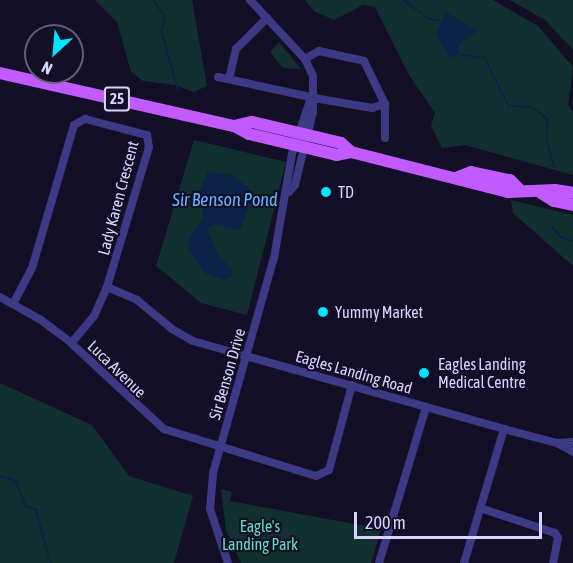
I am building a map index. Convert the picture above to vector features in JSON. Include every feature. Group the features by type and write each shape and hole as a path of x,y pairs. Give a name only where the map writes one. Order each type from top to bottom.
{"main road":[{"name":"25","path":"0,73 234,126 249,134 301,140"},
{"path":"301,140 341,143 351,152 458,177 508,192 519,189 542,193 555,190 573,193"},
{"path":"542,193 554,201 573,205"}],"street":[{"path":"250,0 305,59 319,51 361,59 372,70 385,104 385,138"},
{"path":"229,79 236,49 267,18"},
{"name":"Sir Benson Drive","path":"228,563 210,509 213,473 247,355 289,192 286,182 313,112 311,98 314,76 305,59"},
{"path":"218,77 311,98 372,108 385,104"},
{"name":"Lady Karen Crescent","path":"14,304 35,262 74,125 84,119 141,133 149,140 107,287 94,316 71,343"},
{"name":"Eagles Landing Road","path":"107,287 137,300 188,338 557,443 573,452"},
{"name":"Luca Avenue","path":"0,297 71,343 164,429 323,476 329,468 352,385"},
{"path":"379,563 426,407"},
{"path":"464,563 504,429"},
{"name":"Eagles Landing Road","path":"557,443 573,442"},
{"path":"480,508 555,533 558,538 553,563"}],"green space":[{"path":"95,0 192,0 207,86 194,92 175,85 143,81 131,72 117,22"},
{"path":"305,0 493,0 538,26 573,67 568,105 573,112 573,175 465,145 442,148 431,126 435,113 409,75 375,7 363,5 334,20 314,11"},
{"path":"510,0 573,0 573,50 545,20"},
{"path":"279,42 301,69 283,68 270,52"},
{"path":"194,140 286,162 247,315 201,303 156,266"},
{"path":"511,200 573,215 573,266 513,213"},
{"path":"372,375 406,384 404,390 370,380"},
{"path":"0,383 92,425 129,476 193,496 174,563 0,563"},
{"name":"Eagle's Landing Park","path":"221,489 232,492 230,501 381,529 371,563 241,563 226,530"}],"water":[{"path":"446,12 477,31 459,44 459,54 450,58 436,34"},
{"name":"Sir Benson Pond","path":"208,171 233,175 249,188 250,204 240,230 215,224 207,229 217,254 232,269 231,277 224,280 205,273 187,248 189,238 203,219 200,190"}],"waterway":[{"path":"154,0 165,17 162,32 178,89"},
{"path":"404,0 429,19 440,20"},
{"path":"459,54 485,58 509,106 532,107 548,119 547,141 555,167"},
{"path":"552,227 561,237 573,241"},
{"path":"0,476 16,481 26,506 36,510 51,563"}],"place":[{"name":"TD","path":"326,192"},
{"name":"Yummy Market","path":"323,312"},
{"name":"Eagles Landing Medical Centre","path":"424,373"}]}
